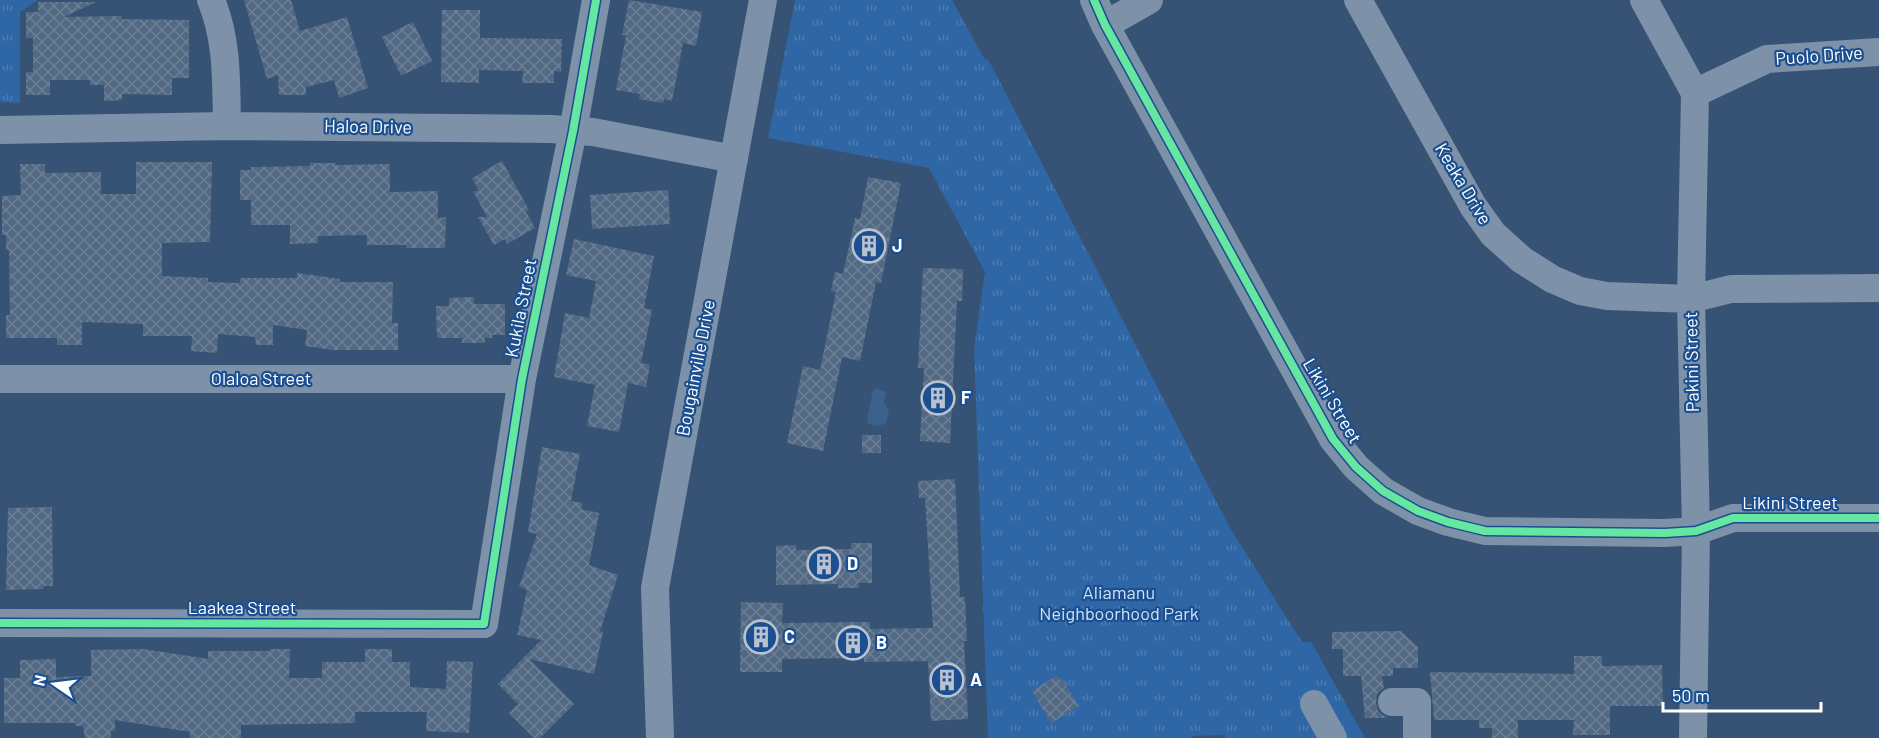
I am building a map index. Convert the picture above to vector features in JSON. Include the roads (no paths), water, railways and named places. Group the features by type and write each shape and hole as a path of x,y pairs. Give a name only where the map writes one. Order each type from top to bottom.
{"street":[{"path":"211,0 222,28 227,126"},
{"name":"Kukila Street","path":"483,624 522,379 573,131 596,0"},
{"name":"Bougainville Drive","path":"660,738 655,588 763,0"},
{"path":"1100,12 1149,0"},
{"name":"Keaka Drive","path":"1358,0 1473,206 1493,234 1522,260 1552,279 1580,291 1607,297 1691,299 1731,289 1879,288"},
{"name":"Pakini Street","path":"1644,0 1695,93 1691,299 1696,531 1693,738"},
{"name":"Likini Street","path":"1100,12 1333,439 1356,467 1383,490 1418,511 1448,522 1485,531 1665,533 1696,531 1733,518 1879,518"},
{"name":"Puolo Drive","path":"1695,93 1767,59 1879,52"},
{"name":"Haloa Drive","path":"0,130 227,126 551,129 593,132 734,159"},
{"name":"Olaloa Street","path":"0,379 522,379"},
{"name":"Laakea Street","path":"0,623 483,624"},
{"path":"1392,702 1417,702 1417,738"},
{"path":"1314,704 1333,738"}],"place":[{"name":"J","path":"869,246"},
{"name":"F","path":"938,398"},
{"name":"D","path":"824,564"},
{"name":"C","path":"761,637"},
{"name":"B","path":"853,643"},
{"name":"A","path":"947,680"}],"park label":[{"name":"Aliamanu Neighboorhood Park","path":"1119,603"}]}
